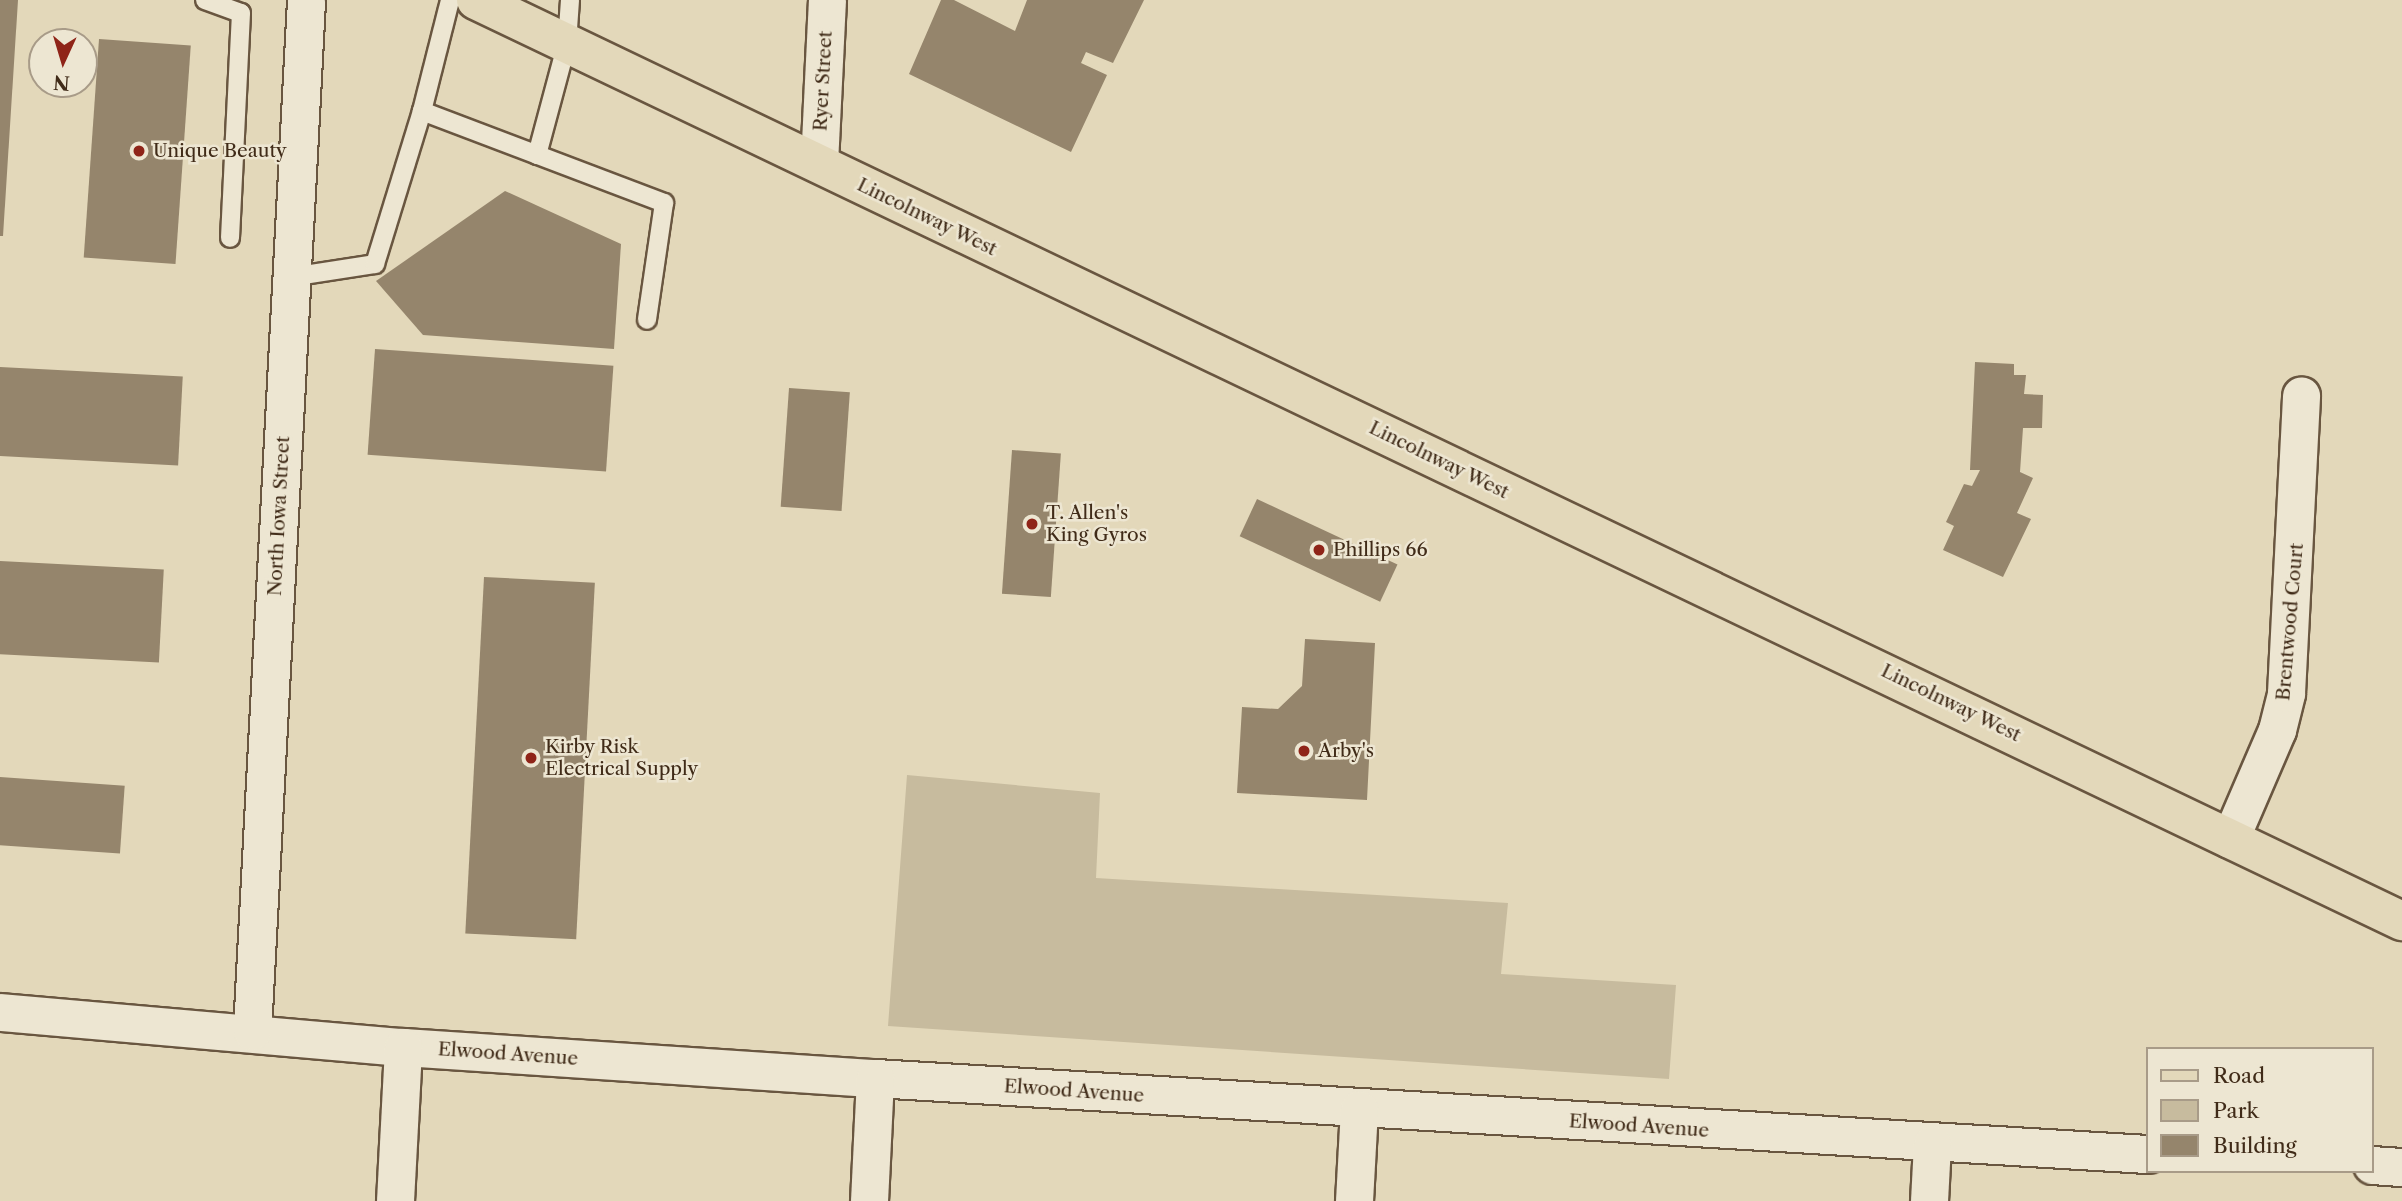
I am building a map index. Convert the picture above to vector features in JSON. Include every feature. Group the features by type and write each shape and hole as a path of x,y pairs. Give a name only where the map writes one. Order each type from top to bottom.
{"main road":[{"name":"Lincolnway West","path":"476,0 2402,921"}],"street":[{"name":"North Iowa Street","path":"252,1031 306,0"},
{"name":"Ryer Street","path":"819,163 827,0"},
{"name":"Brentwood Court","path":"2230,839 2277,730 2286,693 2301,395"},
{"name":"Elwood Avenue","path":"0,1012 252,1031 403,1047 1359,1109 1932,1144 2146,1154"},
{"path":"395,1201 403,1047"},
{"path":"869,1201 875,1078"},
{"path":"1354,1201 1359,1109"},
{"path":"1929,1201 1932,1144"},
{"path":"2374,1165 2402,1167"}],"lane":[{"path":"205,0 241,7 230,238"},
{"path":"291,277 375,264 422,111 450,0"},
{"path":"537,155 567,43 570,0"},
{"path":"422,111 664,203 647,320"}],"green space":[{"path":"907,775 1100,793 1096,878 1508,903 1501,974 1676,985 1669,1079 888,1026"}],"building":[{"path":"0,0 18,0 3,236 0,236"},
{"path":"941,0 954,0 1015,31 1027,0 1144,0 1113,63 1086,52 1081,63 1107,75 1071,152 909,74"},
{"name":"Unique Beauty","path":"99,39 191,45 175,264 84,257 95,98 98,98"},
{"path":"505,191 621,244 614,349 423,335 376,281"},
{"path":"375,349 613,366 606,471 368,455"},
{"path":"1975,362 2014,364 2014,375 2026,375 2024,394 2043,395 2042,428 2023,428 2020,472 2033,478 2017,513 2031,519 2003,577 1943,550 1954,526 1946,522 1964,484 1972,486 1980,470 1970,470"},
{"path":"0,367 183,377 178,465 0,456"},
{"path":"789,388 850,392 842,511 781,507"},
{"name":"T. Allen's King Gyros","path":"1012,450 1061,453 1051,597 1002,594"},
{"name":"Phillips 66","path":"1257,499 1397,565 1380,602 1240,536"},
{"path":"0,561 164,570 159,662 0,654"},
{"name":"Kirby Risk Electrical Supply","path":"484,577 595,583 576,939 465,934"},
{"name":"Arby's","path":"1305,639 1375,643 1367,800 1237,793 1242,707 1278,709 1302,686"},
{"path":"0,777 125,786 120,854 0,845"}],"place":[{"name":"Unique Beauty","path":"139,151"},
{"name":"T. Allen's King Gyros","path":"1032,524"},
{"name":"Phillips 66","path":"1319,550"},
{"name":"Arby's","path":"1304,751"},
{"name":"Kirby Risk Electrical Supply","path":"531,758"}]}
